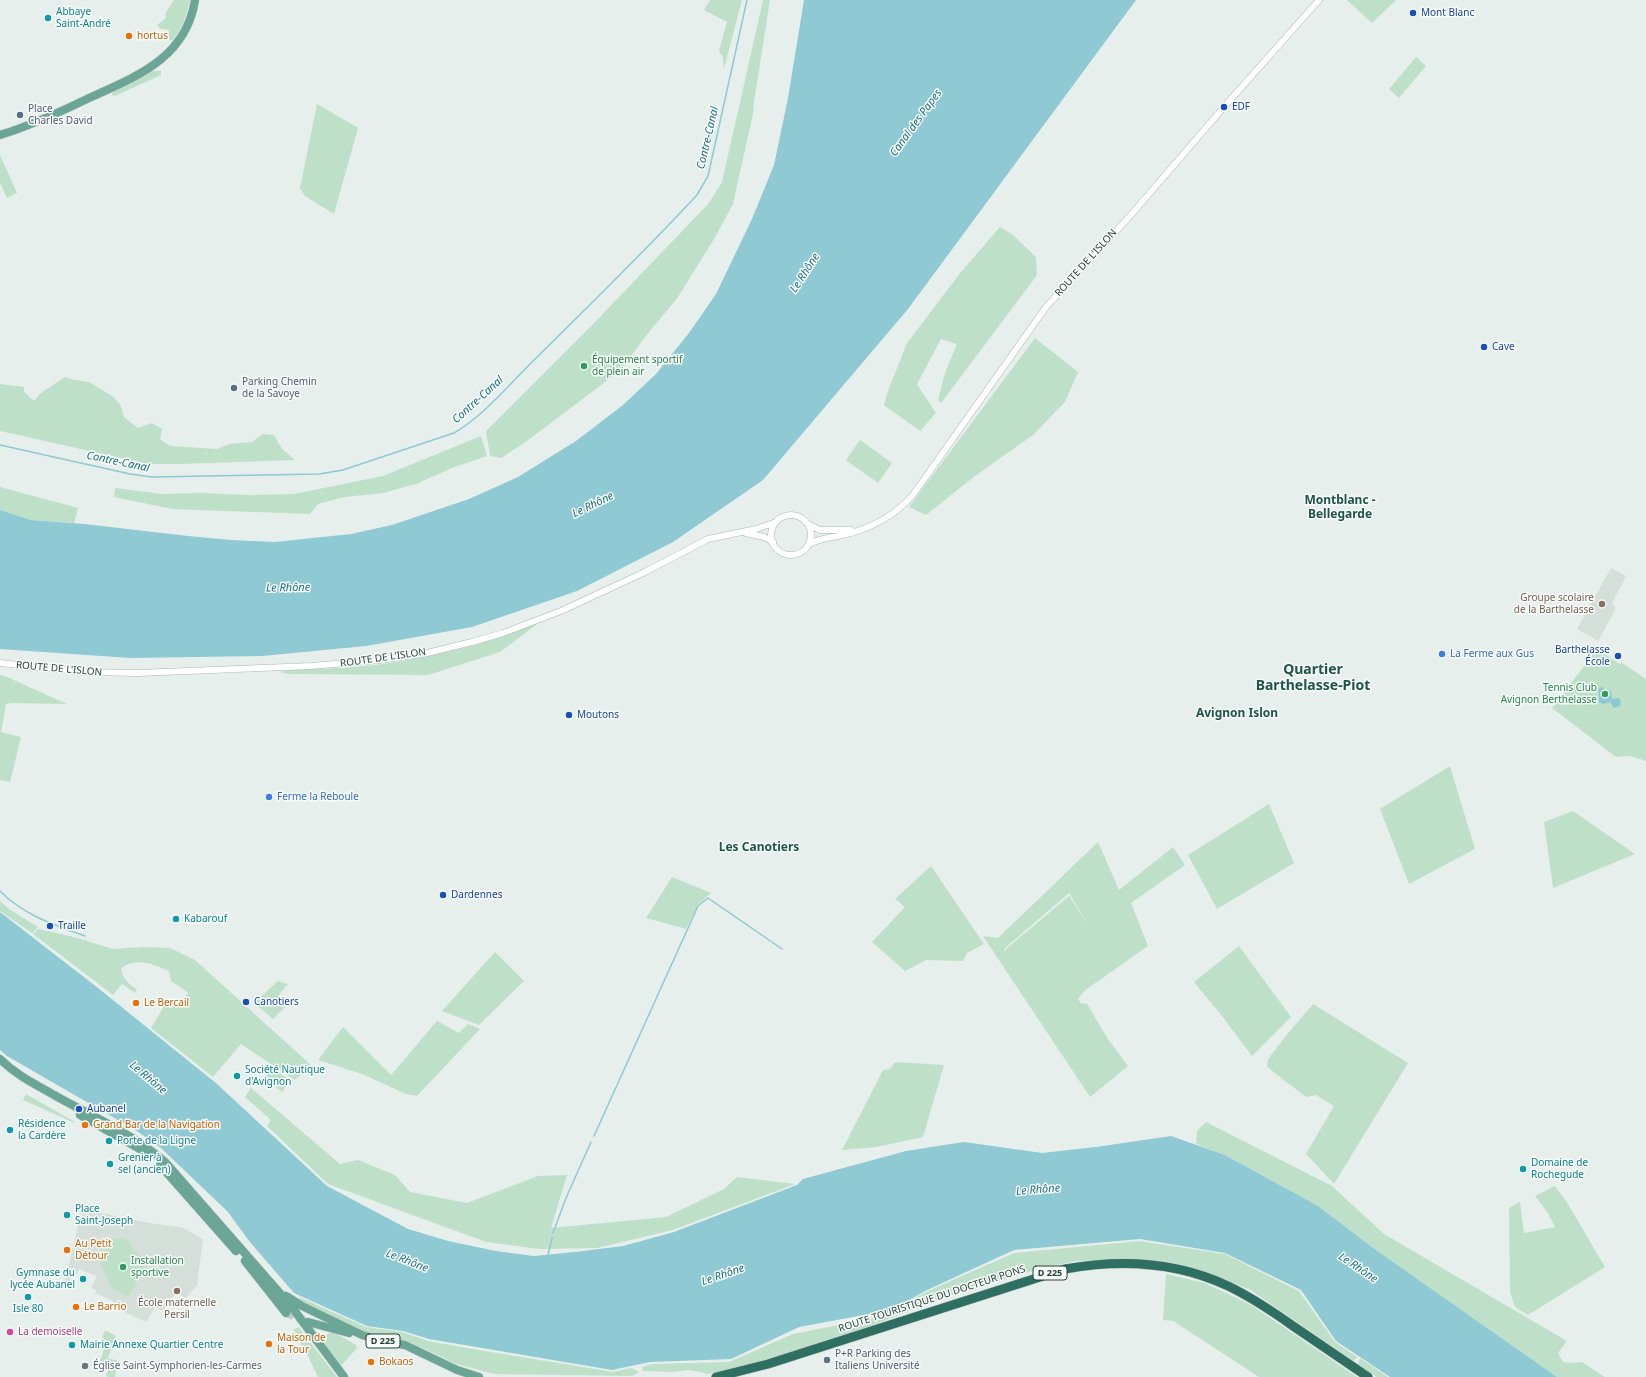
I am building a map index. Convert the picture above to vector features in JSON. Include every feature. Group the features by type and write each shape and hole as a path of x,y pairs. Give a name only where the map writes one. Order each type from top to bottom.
{"highway":[{"name":"ROUTE TOURISTIQUE DU DOCTEUR PONS","path":"716,1377 768,1364 1065,1269 1110,1263 1176,1268 1227,1286 1258,1302 1368,1377"}],"main road":[{"path":"0,135 24,128 49,117 133,78 152,67 169,53 181,38 192,16 195,0"},
{"path":"0,1059 21,1076 150,1149 305,1321 344,1377"},
{"path":"0,1066 7,1073 26,1085 146,1153 165,1166 245,1261 287,1308 340,1377"},
{"path":"245,1261 286,1313"},
{"path":"268,1279 293,1301 350,1329"},
{"path":"307,1334 302,1325 308,1315 314,1315 350,1329"},
{"path":"305,1321 326,1326 381,1344 416,1350"},
{"name":"D 225","path":"350,1329 372,1339 405,1345 471,1376 479,1377"}],"street":[{"name":"ROUTE DE L'ISLON","path":"809,544 827,536 850,533 863,528 885,519 902,507 913,495 1046,307 1130,216 1319,0"},
{"path":"791,515 798,516 808,524 811,537 809,544 799,553 790,555 780,551 773,542 771,532 776,522 783,517 791,515"},
{"name":"ROUTE DE L'ISLON","path":"0,663 85,672 138,673 311,666 368,662 427,652 472,642 561,611 611,588 708,539 719,535 742,532 776,522"},
{"name":"ROUTE DE L'ISLON","path":"808,524 817,529 827,530 863,528"},
{"name":"ROUTE DE L'ISLON","path":"742,532 764,536 773,542"}],"shaded area":[{"name":"Groupe scolaire de la Barthelasse","path":"1611,568 1626,576 1612,603 1615,610 1598,641 1577,629"},
{"path":"82,1209 149,1223 181,1227 203,1239 197,1285 186,1298 176,1292 163,1311 155,1307 146,1322 111,1306 113,1301 95,1293 96,1290 91,1288 97,1276 79,1269 76,1276 72,1274 69,1282 65,1281"}],"green space":[{"path":"174,0 190,0 184,22 172,41 167,38 169,30 161,29 157,25 166,18 165,14"},
{"path":"710,0 742,0 724,69 723,57 719,51 727,22 704,10"},
{"path":"763,0 770,0 753,114 733,204 714,239 678,297 645,337 621,370 527,441 501,458 490,456 486,431 597,320 709,203 722,182"},
{"path":"1347,0 1396,0 1372,23"},
{"path":"1416,57 1426,66 1399,98 1389,89"},
{"path":"153,71 161,71 161,75 115,96 112,95 113,90"},
{"path":"317,104 358,128 334,214 305,196 300,188"},
{"path":"0,155 17,193 7,198 0,183"},
{"path":"1000,227 1013,235 1036,257 1037,275 941,403 938,400 945,373 957,344 941,339 917,384 936,413 920,431 884,405 889,388 907,343 961,272"},
{"path":"1035,338 1078,372 1065,402 1033,435 975,476 926,515 909,507"},
{"path":"65,377 89,382 112,396 120,404 124,417 138,428 152,423 162,429 160,439 170,446 217,449 229,444 252,442 263,434 274,435 282,449 295,460 148,464 0,431 0,384 24,387 24,392 34,401 41,393"},
{"path":"481,436 487,456 452,468 416,484 383,493 345,497 318,504 310,514 172,509 114,497 115,488 162,494 294,494 383,476"},
{"path":"860,440 892,463 878,483 846,460"},
{"path":"0,487 78,508 74,523 31,520 0,510"},
{"path":"540,622 500,652 428,675 289,674 280,672 288,670 383,664 423,657 463,648 521,630"},
{"name":"Tennis Club Avignon Berthelasse","path":"1597,649 1621,665 1621,662 1646,679 1646,761 1630,756 1616,757 1552,708"},
{"path":"0,675 67,704 6,704 1,732 21,737 10,782 0,780"},
{"path":"1450,766 1475,849 1409,884 1380,809"},
{"path":"1269,804 1294,863 1217,909 1188,855"},
{"path":"1573,811 1635,854 1553,888 1544,822"},
{"path":"1098,842 1119,890 1173,847 1185,865 1131,903 1148,946 1084,991 1078,999 1081,1003 1087,1004 1108,1039 1128,1066 1090,1097 983,936 998,938","holes":["1069,893 1089,927 1069,896 1006,949 1002,955 1005,948"]},
{"path":"931,866 984,944 967,953 963,961 926,960 905,971 872,942 905,907 895,899"},
{"path":"672,877 711,893 698,905 686,929 646,918"},
{"path":"0,901 9,909 38,927 32,933 0,911"},
{"path":"38,929 74,937 113,949 142,947 170,948 195,960 311,1065 295,1080 241,1044 213,1077 151,1028 164,1006 178,1004 188,993 171,981 169,971 157,966 139,962 127,965 121,968 123,975 129,983 137,989 135,993 122,984 113,995 33,934"},
{"path":"1239,946 1291,1017 1252,1056 1194,982"},
{"path":"495,952 524,981 479,1025 442,1011"},
{"path":"278,981 288,984 279,995 287,1005 273,1019 254,1003"},
{"path":"1313,1004 1408,1063 1334,1184 1306,1154 1334,1106 1316,1095 1306,1097 1267,1067 1268,1059"},
{"path":"437,1021 459,1033 468,1024 480,1029 417,1096 406,1094 362,1074 318,1060 343,1027 391,1075"},
{"path":"895,1062 944,1065 923,1137 877,1147 842,1150 883,1070 890,1069"},
{"path":"273,1067 290,1081 282,1092 264,1078"},
{"path":"251,1088 340,1164 358,1160 395,1175 410,1192 467,1203 538,1176 567,1175 551,1228 666,1217 724,1189 737,1177 795,1184 673,1230 597,1248 539,1249 486,1242 328,1184 267,1126 271,1120 245,1097"},
{"path":"26,1094 75,1122 75,1123 23,1100"},
{"path":"1206,1122 1332,1186 1384,1234 1567,1341 1558,1353 1563,1362 1582,1362 1605,1377 1557,1377 1376,1250 1318,1206 1225,1155 1196,1144 1197,1131"},
{"path":"1555,1186 1568,1204 1605,1267 1528,1315 1515,1307 1510,1292 1509,1208 1520,1202 1524,1233 1555,1227 1548,1213 1535,1196"},
{"name":"Installation sportive","path":"110,1238 124,1239 128,1241 142,1259 145,1257 150,1259 128,1297 111,1287 100,1264 105,1242"},
{"path":"1139,1241 1225,1254 1299,1291 1335,1342 1357,1357 1354,1361 1249,1289 1180,1264 1129,1259 1076,1261 1043,1268 948,1296 865,1328 744,1367 708,1374 690,1370 671,1372 643,1371 642,1367 652,1364 729,1362 793,1334 880,1317 928,1291 1014,1253"},
{"path":"1166,1274 1205,1283 1251,1305 1357,1377 1259,1377 1173,1321 1163,1320"},
{"path":"299,1297 366,1327 402,1332 428,1341 613,1372 631,1368 639,1372 632,1376 494,1374 456,1364 425,1349 406,1342 369,1335 299,1300"},
{"path":"299,1327 337,1377 318,1377 303,1346 295,1336 297,1335 293,1330"},
{"path":"105,1330 116,1336 108,1358 118,1361 115,1377 108,1377 106,1375 109,1369 107,1368 108,1364 100,1361 104,1349 98,1348 100,1341 103,1341 102,1338"},
{"path":"329,1333 335,1333 356,1345 357,1348 341,1366 323,1341 323,1338"},
{"path":"1360,1358 1388,1377 1377,1377 1358,1364"}],"water":[{"path":"804,0 1136,0 908,309 763,480 673,542 577,591 472,627 366,646 262,656 130,658 0,649 0,510 31,520 84,524 231,540 275,542 351,534 392,525 469,499 518,477 576,441 623,405 656,374 689,333 716,294 752,219 774,165 788,98"},
{"path":"1601,687 1605,689 1606,693 1611,691 1612,699 1619,698 1621,701 1620,706 1614,708 1610,702 1603,704 1599,702 1598,690"},
{"name":"Le Rhône","path":"0,912 98,988 217,1084 327,1186 408,1229 448,1241 496,1251 534,1256 623,1246 674,1232 797,1185 803,1179 906,1151 964,1142 1042,1153 1171,1136 1225,1155 1318,1206 1376,1250 1557,1377 1390,1377 1336,1341 1301,1290 1225,1253 1140,1239 1014,1250 927,1290 886,1313 864,1315 799,1327 731,1359 650,1362 612,1370 429,1339 403,1331 367,1326 294,1293 249,1241 228,1212 161,1148 137,1131 7,1056 0,1050"}],"waterway":[{"name":"Contre-Canal","path":"0,445 130,474 152,477 319,474 343,470 454,433 475,418 495,400 697,195 708,176 747,0"},
{"path":"0,891 19,907 29,913 85,936"},
{"path":"594,1136 698,906 708,898 782,949"},
{"path":"553,1233 566,1198 591,1142"},
{"path":"548,1255 552,1238"}],"tunnel":[{"path":"286,1313 304,1320"}],"place":[{"name":"Mont Blanc","path":"1413,13"},
{"name":"Abbaye Saint-André","path":"48,18"},
{"name":"hortus","path":"129,36"},
{"name":"EDF","path":"1224,107"},
{"name":"Place Charles David","path":"20,115"},
{"name":"Cave","path":"1484,347"},
{"name":"Équipement sportif de plein air","path":"584,366"},
{"name":"Parking Chemin de la Savoye","path":"234,388"},
{"name":"Groupe scolaire de la Barthelasse","path":"1602,604"},
{"name":"La Ferme aux Gus","path":"1442,654"},
{"name":"Barthelasse École","path":"1618,656"},
{"name":"Tennis Club Avignon Berthelasse","path":"1605,694"},
{"name":"Moutons","path":"569,715"},
{"name":"Ferme la Reboule","path":"269,797"},
{"name":"Dardennes","path":"443,895"},
{"name":"Kabarouf","path":"176,919"},
{"name":"Traille","path":"50,926"},
{"name":"Canotiers","path":"246,1002"},
{"name":"Le Bercail","path":"136,1003"},
{"name":"Société Nautique d'Avignon","path":"237,1076"},
{"name":"Aubanel","path":"79,1109"},
{"name":"Grand Bar de la Navigation","path":"85,1125"},
{"name":"Résidence la Cardère","path":"10,1130"},
{"name":"Porte de la Ligne","path":"109,1141"},
{"name":"Grenier à sel (ancien)","path":"110,1164"},
{"name":"Domaine de Rochegude","path":"1523,1169"},
{"name":"Place Saint-Joseph","path":"67,1215"},
{"name":"Au Petit Détour","path":"67,1250"},
{"name":"Installation sportive","path":"123,1267"},
{"name":"Gymnase du lycée Aubanel","path":"83,1279"},
{"name":"École maternelle Persil","path":"177,1291"},
{"name":"Isle 80","path":"28,1297"},
{"name":"Le Barrio","path":"76,1307"},
{"name":"La demoiselle","path":"10,1332"},
{"name":"Maison de la Tour","path":"269,1344"},
{"name":"Mairie Annexe Quartier Centre","path":"72,1345"},
{"name":"P+R Parking des Italiens Université","path":"827,1360"},
{"name":"Bokaos","path":"371,1362"},
{"name":"Église Saint-Symphorien-les-Carmes","path":"85,1366"}],"district":[{"name":"Montblanc - Bellegarde","path":"1340,508"},
{"name":"Quartier Barthelasse-Piot","path":"1313,678"},
{"name":"Avignon Islon","path":"1237,714"},
{"name":"Les Canotiers","path":"759,848"}],"water label":[{"name":"Canal des Papes","path":"916,123"}]}
